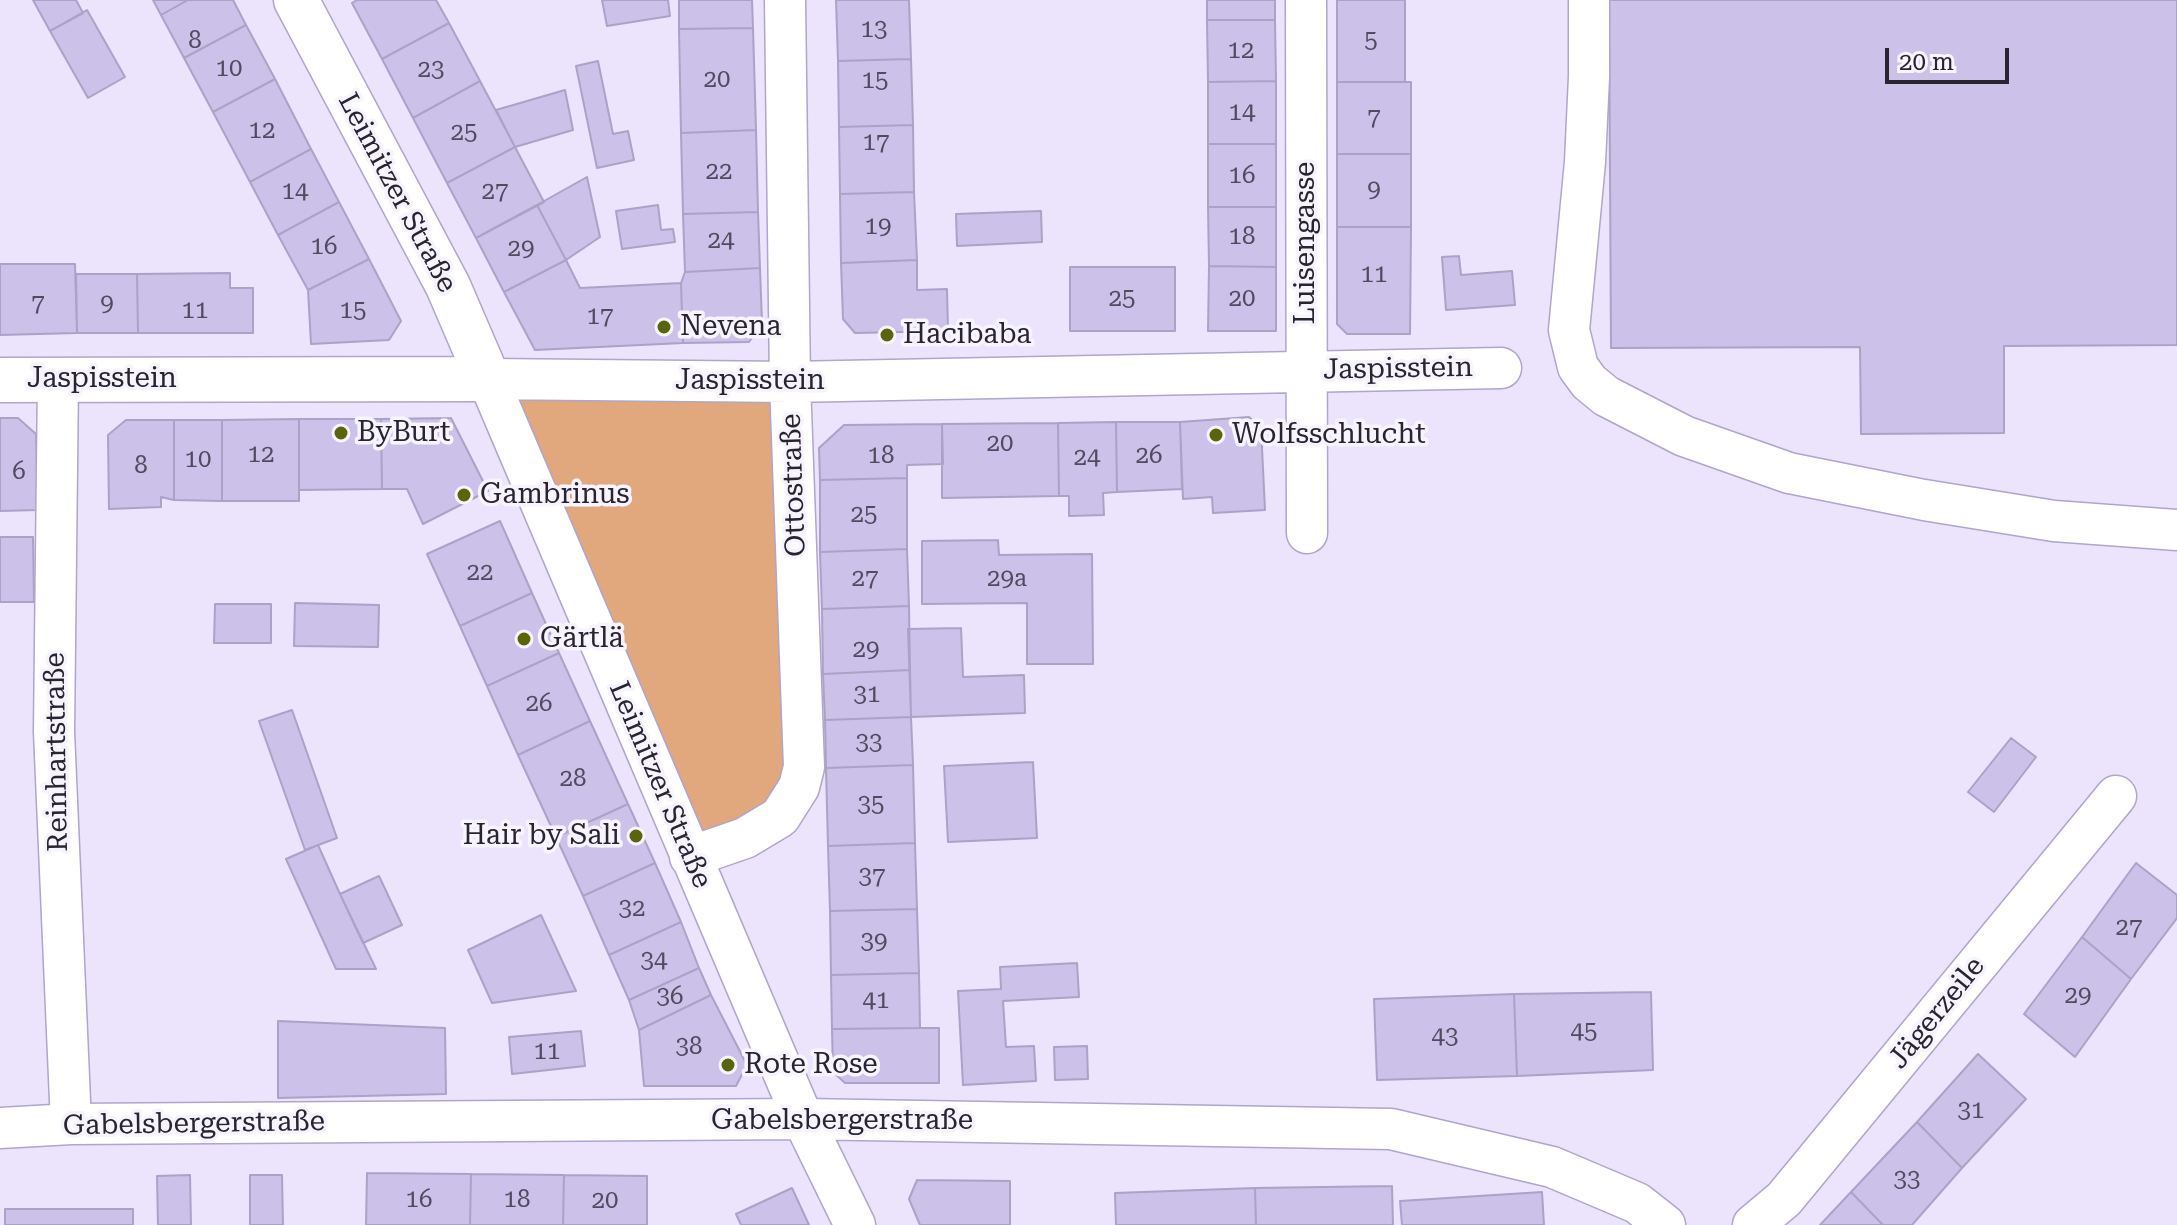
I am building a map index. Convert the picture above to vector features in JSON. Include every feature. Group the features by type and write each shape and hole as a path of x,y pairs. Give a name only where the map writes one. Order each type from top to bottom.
{"main road":[{"name":"Leimitzer Straße","path":"296,0 448,286 488,379"},
{"name":"Jaspisstein","path":"0,380 488,379"}],"street":[{"name":"Ottostraße","path":"690,857 745,838 780,817 799,787 804,767 790,382 785,0"},
{"name":"Luisengasse","path":"1306,0 1307,533"},
{"path":"1589,0 1585,162 1569,330 1578,367 1589,382 1606,396 1684,436 1789,473 1924,500 2054,521 2177,530"},
{"name":"Jaspisstein","path":"488,379 790,382 1501,368"},
{"name":"Reinhartstraße","path":"58,379 54,732 71,1124"},
{"name":"Leimitzer Straße","path":"488,379 803,1119 855,1225"},
{"name":"Jägerzeile","path":"1753,1225 1784,1199 2116,796"},
{"name":"Gabelsbergerstraße","path":"0,1128 71,1124 803,1119 1391,1129 1552,1167 1637,1203 1665,1225"}],"shaded area":[{"path":"489,386 786,386 801,745 778,799 694,852"}],"building":[{"path":"33,0 76,0 83,13 50,31"},
{"path":"153,0 188,0 161,15"},
{"path":"188,0 233,0 246,25 184,58 161,15"},
{"path":"357,0 436,0 449,23 382,59 352,3"},
{"path":"602,0 668,0 670,16 607,26"},
{"path":"679,0 752,0 753,28 679,29"},
{"path":"836,0 909,0 911,59 838,61"},
{"path":"1207,0 1275,0 1275,20 1207,20"},
{"path":"1337,0 1405,0 1405,82 1337,82"},
{"path":"1609,0 2177,0 2177,345 2004,346 2004,433 1861,434 1860,347 1611,348"},
{"path":"87,10 125,77 88,98 50,31"},
{"path":"1207,20 1275,20 1276,81 1208,82"},
{"path":"449,23 480,81 413,118 382,59"},
{"path":"246,25 275,79 213,112 184,58"},
{"path":"753,28 756,130 681,133 679,29"},
{"path":"911,59 913,125 839,127 838,61"},
{"path":"598,61 613,134 628,131 634,160 597,168 576,66"},
{"path":"275,79 311,149 250,182 213,112"},
{"path":"480,81 515,147 447,183 413,118"},
{"path":"1276,81 1276,144 1208,144 1208,82"},
{"path":"1337,82 1411,82 1411,154 1337,154"},
{"path":"565,90 573,130 515,147 496,110"},
{"path":"913,125 914,192 840,194 839,127"},
{"path":"756,130 758,212 683,214 681,133"},
{"path":"1208,144 1276,144 1276,207 1208,207"},
{"path":"515,147 544,202 476,238 447,183"},
{"path":"311,149 339,202 278,235 250,182"},
{"path":"1337,154 1411,154 1411,227 1337,227"},
{"path":"587,177 600,237 566,260 537,205"},
{"path":"914,192 917,260 841,263 840,194"},
{"path":"339,202 369,259 308,290 278,235"},
{"path":"537,205 566,260 504,292 476,238"},
{"path":"658,205 661,230 673,229 675,242 622,249 616,211"},
{"path":"1208,207 1276,207 1276,267 1209,266"},
{"path":"1041,211 1042,242 957,246 956,214"},
{"path":"758,212 760,268 685,272 683,214"},
{"path":"1337,227 1411,227 1410,334 1347,334 1337,324"},
{"path":"1459,256 1461,275 1512,271 1515,305 1446,310 1442,257"},
{"path":"369,259 401,321 389,340 311,344 308,290"},
{"path":"566,260 580,288 681,283 683,343 535,350 504,292"},
{"path":"917,260 917,290 947,289 948,331 855,333 843,319 841,263"},
{"path":"0,264 75,264 77,333 0,335"},
{"path":"1209,266 1276,267 1276,331 1208,331"},
{"path":"1070,267 1175,267 1175,331 1070,331"},
{"path":"760,268 762,323 749,342 683,343 681,283 685,272"},
{"path":"230,273 230,288 253,288 253,333 138,333 137,274"},
{"path":"76,274 137,274 138,333 77,333"},
{"path":"1249,417 1261,427 1265,510 1213,513 1212,497 1183,499 1180,422"},
{"path":"0,418 18,418 36,434 38,510 0,511"},
{"path":"451,418 488,491 423,524 407,489 382,489 381,419"},
{"path":"299,419 299,501 222,501 222,420"},
{"path":"299,419 381,419 382,489 299,490"},
{"path":"126,420 174,420 174,500 161,497 161,507 109,509 108,435"},
{"path":"174,420 222,420 222,501 174,500"},
{"path":"1116,422 1117,492 1103,493 1104,515 1069,516 1069,496 1059,496 1058,423"},
{"path":"1116,422 1180,422 1182,489 1117,492"},
{"path":"1058,423 1059,496 942,498 942,424"},
{"path":"942,424 943,464 907,465 907,478 820,480 819,448 844,425"},
{"path":"907,478 907,549 820,552 820,480"},
{"path":"500,521 532,593 460,626 427,554"},
{"path":"0,537 33,537 34,602 0,602"},
{"path":"998,540 999,555 1092,554 1093,664 1027,664 1027,603 922,604 922,541"},
{"path":"907,549 909,606 822,609 820,552"},
{"path":"532,593 559,653 487,686 460,626"},
{"path":"295,603 379,605 378,647 294,646"},
{"path":"215,604 271,604 271,643 214,643"},
{"path":"909,606 910,670 823,674 822,609"},
{"path":"961,628 963,677 1024,675 1025,713 911,717 908,629"},
{"path":"559,653 590,721 518,755 487,686"},
{"path":"910,670 911,717 825,720 823,674"},
{"path":"292,710 337,838 305,850 259,721"},
{"path":"911,717 913,765 826,768 825,720"},
{"path":"590,721 628,804 556,837 518,755"},
{"path":"2011,738 2036,757 1994,812 1968,792"},
{"path":"1033,762 1037,838 948,842 944,766"},
{"path":"913,765 915,843 828,846 826,768"},
{"path":"628,804 655,863 583,896 556,837"},
{"path":"915,843 917,909 830,911 828,846"},
{"path":"318,845 376,969 336,969 286,859"},
{"path":"655,863 681,922 609,955 583,896"},
{"path":"2136,863 2177,895 2177,918 2131,979 2082,937"},
{"path":"379,876 402,925 363,943 340,894"},
{"path":"917,909 919,973 831,975 830,911"},
{"path":"541,915 576,991 492,1003 468,950"},
{"path":"681,922 699,968 629,1000 609,955"},
{"path":"2082,937 2131,979 2075,1057 2024,1014"},
{"path":"1077,963 1079,997 1003,1001 1006,1047 1034,1046 1036,1081 963,1085 958,991 1001,989 1000,967"},
{"path":"699,968 711,995 639,1030 629,1000"},
{"path":"919,973 920,1028 832,1029 831,975"},
{"path":"1651,992 1653,1070 1517,1076 1514,994"},
{"path":"1514,994 1517,1076 1377,1080 1374,999"},
{"path":"711,995 747,1065 736,1086 644,1086 639,1030"},
{"path":"278,1021 445,1028 446,1094 278,1098"},
{"path":"939,1028 939,1083 845,1083 833,1072 832,1029"},
{"path":"581,1031 585,1066 512,1074 509,1037"},
{"path":"1087,1046 1088,1079 1055,1080 1054,1047"},
{"path":"1978,1054 2026,1099 1962,1168 1917,1122"},
{"path":"1917,1122 1962,1168 1912,1225 1883,1225 1851,1192"},
{"path":"367,1173 471,1174 470,1225 366,1225"},
{"path":"471,1174 564,1175 563,1225 470,1225"},
{"path":"190,1175 191,1225 158,1225 157,1176"},
{"path":"250,1175 282,1175 283,1225 250,1225"},
{"path":"564,1175 647,1176 647,1225 563,1225"},
{"path":"917,1180 1010,1181 1010,1225 920,1225 909,1199"},
{"path":"1392,1186 1393,1225 1256,1225 1255,1188"},
{"path":"792,1188 809,1225 741,1225 736,1214"},
{"path":"1255,1188 1256,1225 1116,1225 1115,1193"},
{"path":"1542,1192 1544,1225 1402,1225 1400,1201"},
{"path":"1851,1192 1883,1225 1820,1225"},
{"path":"5,1209 133,1209 133,1225 5,1225"}],"place":[{"name":"Nevena","path":"664,327"},
{"name":"Hacibaba","path":"887,335"},
{"name":"ByBurt","path":"341,433"},
{"name":"Wolfsschlucht","path":"1216,435"},
{"name":"Gambrinus","path":"464,495"},
{"name":"Gärtlä","path":"524,639"},
{"name":"Hair by Sali","path":"636,836"},
{"name":"Rote Rose","path":"728,1065"}]}
